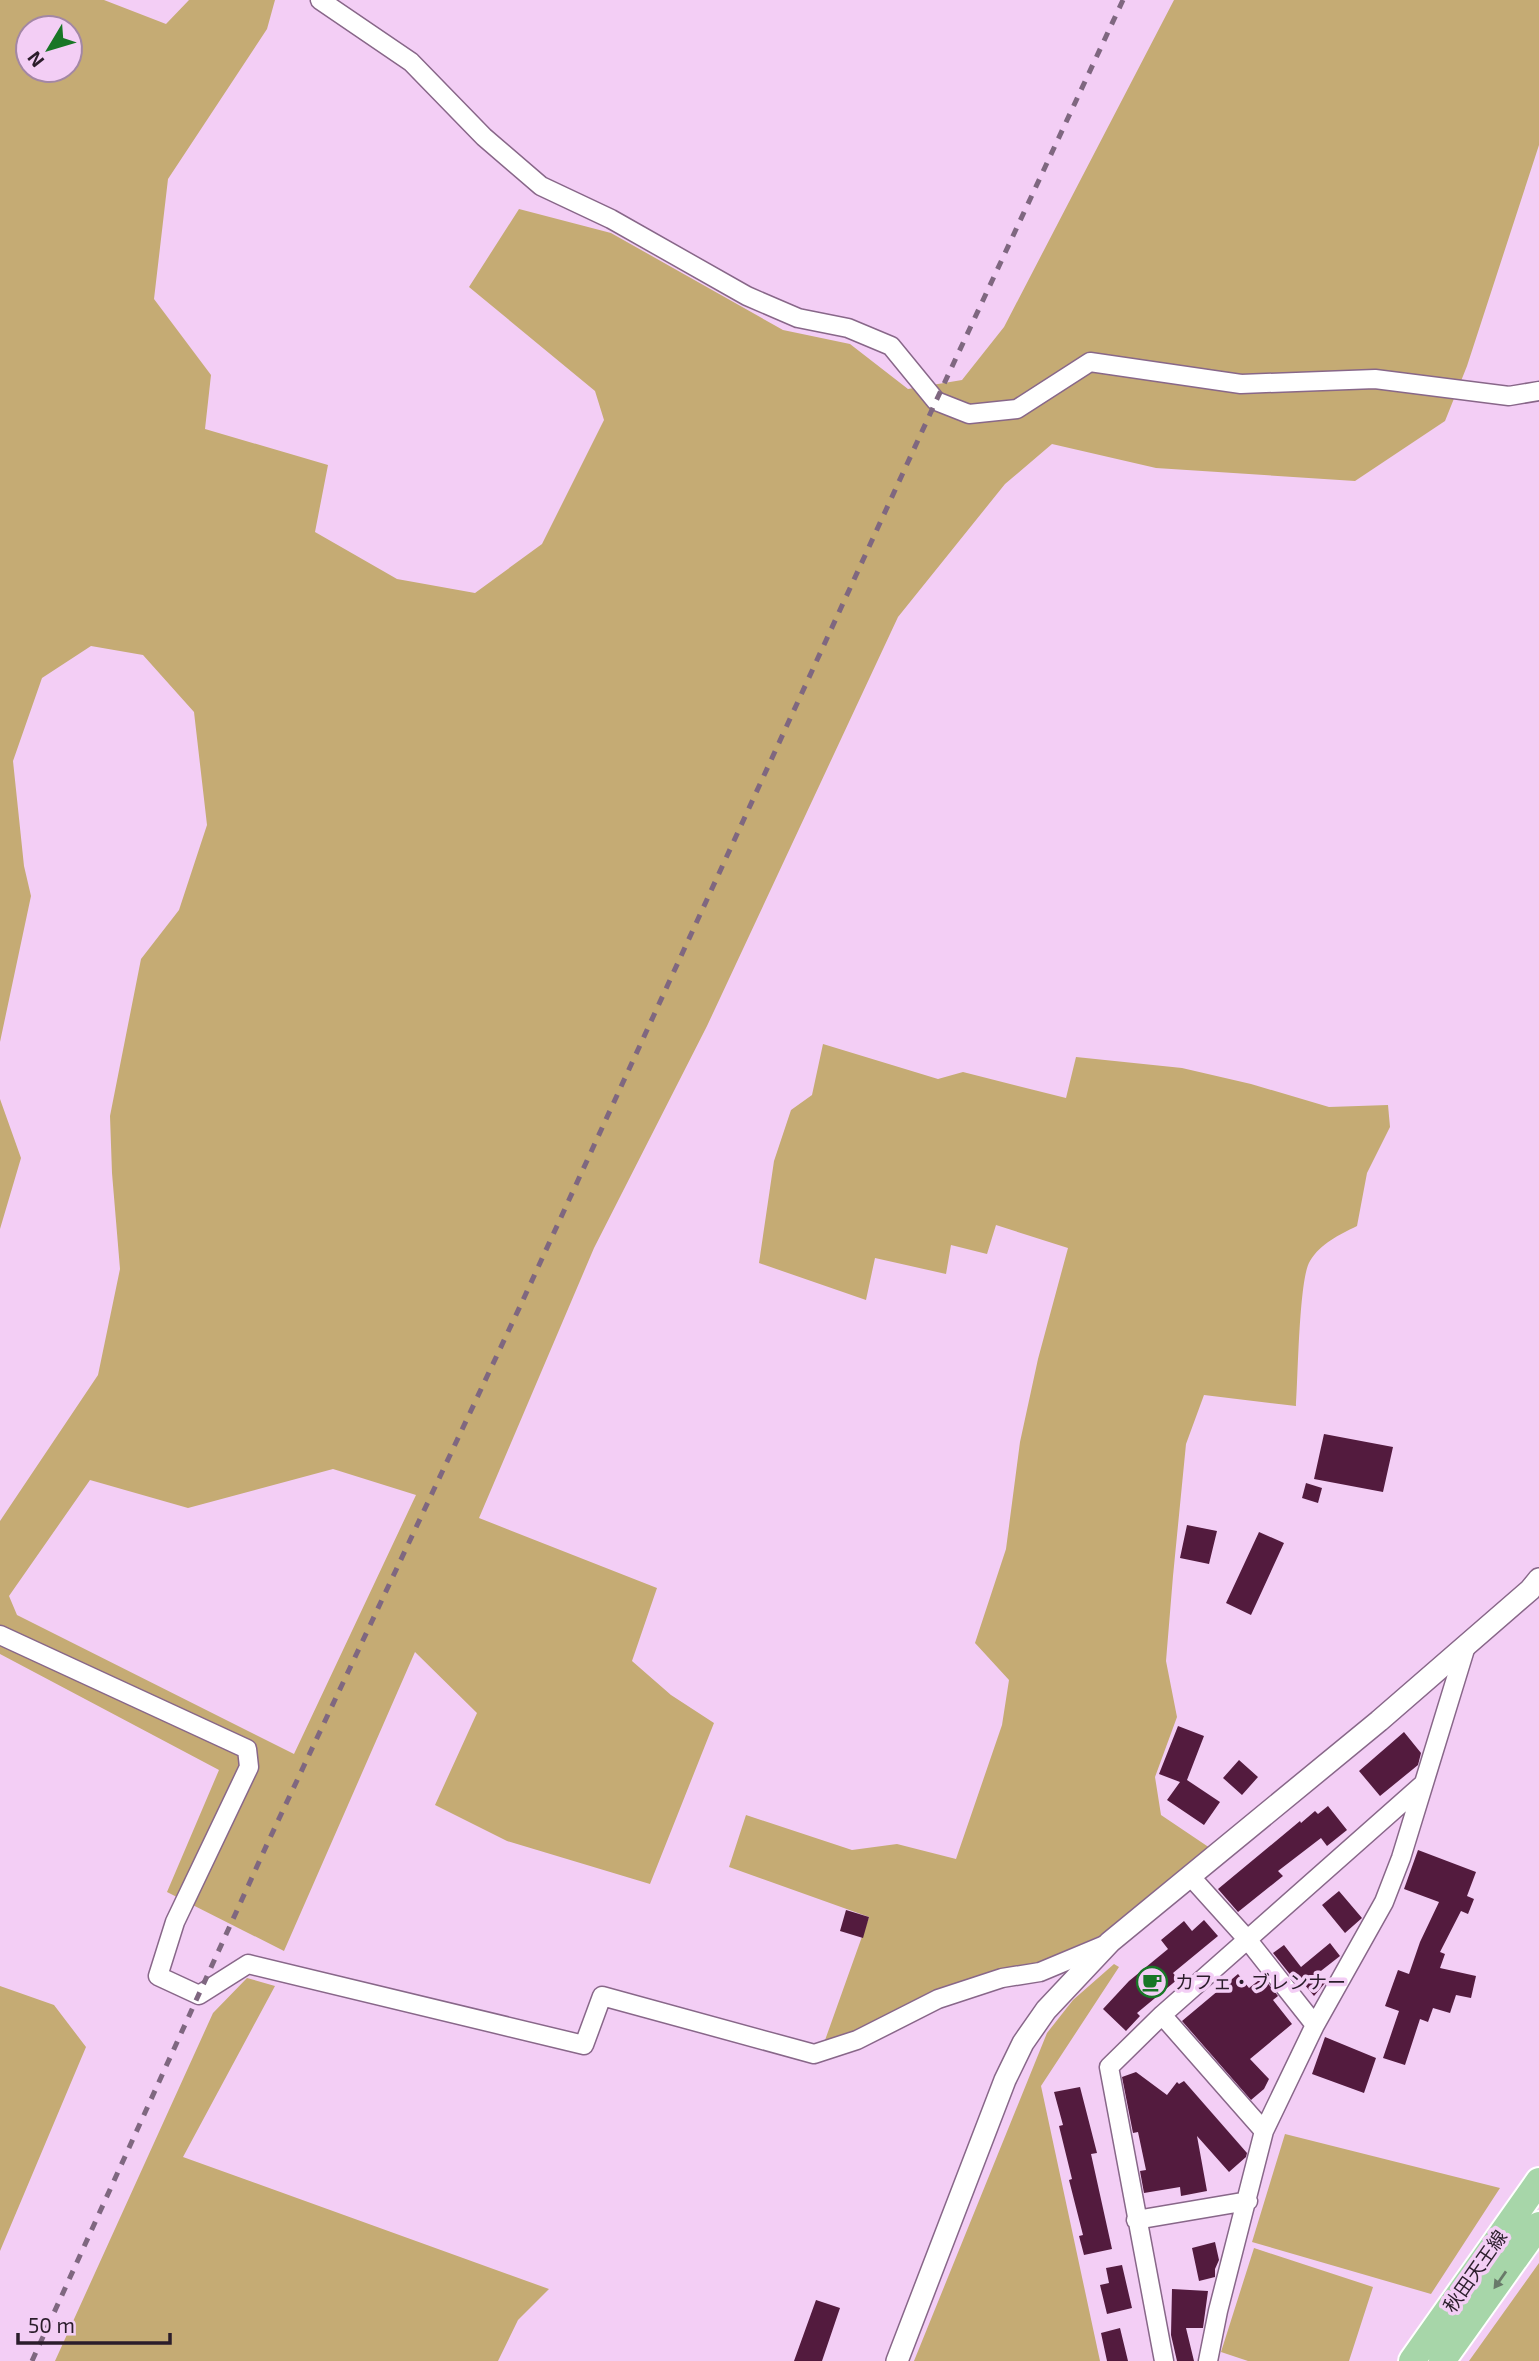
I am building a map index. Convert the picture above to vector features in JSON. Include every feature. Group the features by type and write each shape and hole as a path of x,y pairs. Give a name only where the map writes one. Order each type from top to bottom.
{"main road":[{"name":"秋田天王線","path":"1412,2361 1539,2181"},
{"name":"秋田天王線","path":"1442,2361 1539,2225"}],"street":[{"path":"320,0 411,62 484,136 541,186 611,219 747,296 798,318 848,328 891,346 936,401 969,414 1017,408 1090,362 1241,384 1375,379 1509,396 1539,391"},
{"path":"897,2361 1005,2080 1023,2043 1046,2010 1110,1942 1466,1646 1539,1579"},
{"path":"0,1635 247,1749 248,1767 175,1922 158,1976 199,1995 248,1964 584,2045 602,1996 814,2054 857,2040 938,1999 1002,1978 1040,1972 1110,1942"},
{"path":"1208,2361 1218,2311 1264,2131 1315,2025 1384,1902 1401,1858 1466,1646"},
{"path":"1164,2361 1109,2067 1162,2015 1422,1785"},
{"path":"1191,1877 1247,1939 1315,2025"},
{"path":"1162,2015 1264,2131"},
{"path":"1136,2220 1248,2201"}],"shaded area":[{"path":"0,0 104,0 166,24 189,0 275,0 267,29 168,179 154,299 211,375 205,429 328,465 315,532 397,579 475,593 542,544 604,420 595,391 469,287 519,209 611,233 783,330 850,344 908,389 962,380 1004,327 1174,0 1539,0 1539,145 1467,366 1445,421 1355,481 1156,468 1052,444 1005,484 898,617 707,1026 594,1248 479,1518 657,1588 632,1661 671,1695 714,1723 650,1884 507,1841 435,1805 477,1713 415,1652 284,1951 167,1892 219,1770 0,1654 0,1521 98,1375 120,1269 110,1116 141,959 179,910 207,825 194,712 143,655 91,646 42,678 13,761 24,866 31,896 0,1042","holes":["333,1469 416,1495 294,1754 17,1615 9,1596 90,1480 188,1508"]},
{"path":"823,1044 938,1079 963,1072 1066,1098 1076,1057 1182,1068 1251,1084 1329,1107 1388,1105 1390,1127 1367,1173 1357,1226 1319,1249 1306,1271 1301,1307 1296,1406 1204,1395 1186,1444 1166,1661 1177,1717 1155,1777 1161,1815 1210,1848 1109,1932 1034,1964 993,1971 928,1993 856,2032 824,2043 869,1917 729,1867 746,1815 852,1850 897,1844 956,1859 1002,1725 1009,1680 975,1643 1006,1549 1020,1442 1038,1359 1068,1248 996,1225 987,1254 951,1245 946,1274 875,1258 866,1300 759,1263 774,1161 791,1110 812,1095"},
{"path":"0,1099 21,1158 0,1229"},
{"path":"1114,1964 1119,1967 1041,2086 1100,2361 914,2361 1047,2033 1073,2000"},
{"path":"247,1978 275,1986 183,2157 549,2289 518,2320 498,2361 55,2361 213,2013"},
{"path":"0,1986 54,2005 86,2047 0,2251"},
{"path":"1285,2134 1500,2188 1431,2294 1252,2242"},
{"path":"1254,2248 1373,2287 1349,2361 1248,2361 1221,2352"},
{"path":"1539,2263 1539,2361 1469,2361"}],"building":[{"path":"1324,1434 1393,1447 1383,1492 1314,1479"},
{"path":"1306,1483 1322,1488 1318,1503 1302,1498"},
{"path":"1187,1525 1217,1531 1209,1564 1180,1558"},
{"path":"1259,1532 1284,1543 1251,1615 1226,1603"},
{"path":"1178,1726 1204,1736 1187,1780 1220,1802 1204,1825 1167,1800 1180,1782 1159,1774"},
{"path":"1404,1732 1421,1753 1418,1765 1380,1796 1359,1771"},
{"path":"1239,1760 1258,1777 1242,1795 1223,1778"},
{"path":"1328,1806 1347,1830 1327,1846 1321,1838 1278,1871 1283,1876 1238,1912 1218,1889 1300,1821 1301,1823 1315,1811 1318,1814"},
{"path":"1418,1850 1476,1872 1467,1896 1474,1899 1468,1914 1461,1911 1440,1952 1445,1954 1440,1968 1476,1976 1471,1998 1456,1995 1450,2013 1433,2008 1428,2022 1420,2019 1405,2065 1383,2058 1399,2011 1385,2006 1398,1970 1409,1974 1420,1942 1439,1902 1404,1889"},
{"path":"1339,1891 1362,1918 1345,1933 1322,1905"},
{"path":"846,1910 869,1917 863,1938 840,1931"},
{"path":"1204,1920 1218,1936 1173,1973 1178,1979 1137,2013 1140,2016 1126,2031 1103,2009 1129,1981 1168,1949 1161,1940 1184,1921 1192,1931"},
{"path":"1330,1943 1340,1956 1317,1974 1325,1983 1314,1996 1300,1979 1296,1982 1273,1953 1284,1945 1301,1967"},
{"path":"1238,1974 1249,1988 1263,1977 1278,1996 1273,2000 1292,2024 1250,2059 1269,2079 1264,2089 1251,2100 1182,2021"},
{"path":"1325,2037 1376,2058 1364,2093 1312,2074"},
{"path":"1136,2072 1167,2095 1177,2082 1179,2084 1184,2081 1247,2153 1246,2157 1229,2172 1197,2136 1207,2191 1181,2196 1180,2187 1144,2193 1140,2171 1146,2170 1138,2132 1133,2133 1122,2077"},
{"path":"1080,2087 1097,2153 1091,2154 1112,2249 1084,2255 1079,2236 1083,2235 1059,2126 1063,2125 1054,2092"},
{"path":"1215,2242 1219,2260 1215,2277 1199,2281 1192,2248"},
{"path":"1122,2265 1132,2308 1107,2314 1100,2285 1109,2283 1106,2268"},
{"path":"1172,2289 1208,2291 1203,2328 1186,2328 1194,2361 1177,2361 1171,2335"},
{"path":"816,2300 840,2308 822,2361 794,2361"},
{"path":"1120,2328 1128,2361 1107,2361 1101,2333"}],"railway":[{"path":"32,2361 269,1840 523,1300 1123,0"}],"place":[{"name":"カフェ・ブレンナー","path":"1152,1982"}]}
